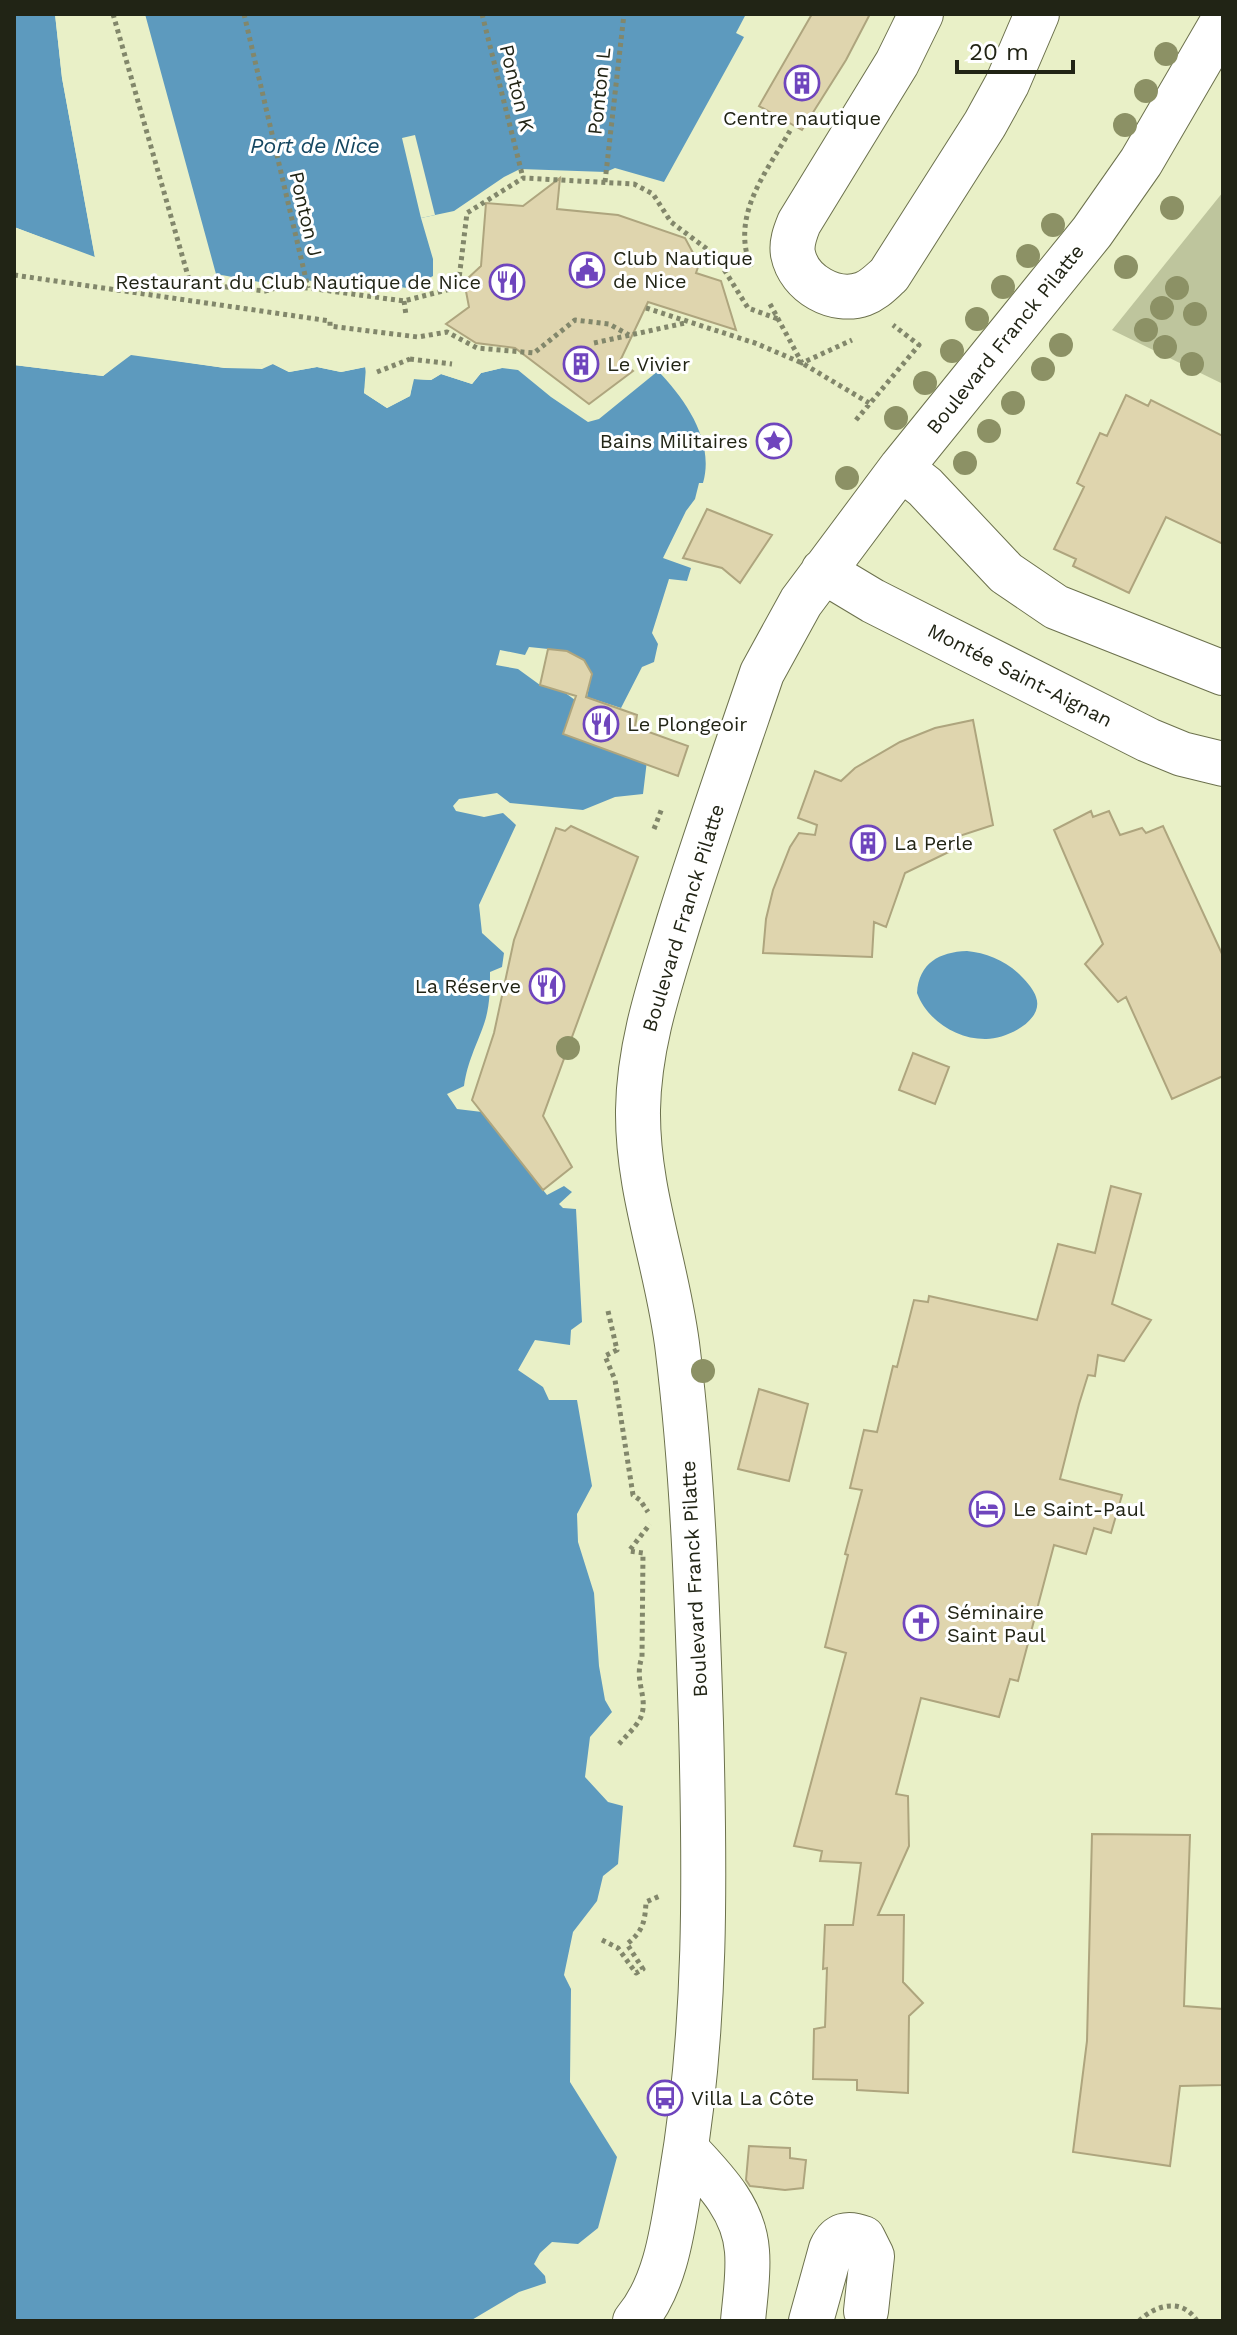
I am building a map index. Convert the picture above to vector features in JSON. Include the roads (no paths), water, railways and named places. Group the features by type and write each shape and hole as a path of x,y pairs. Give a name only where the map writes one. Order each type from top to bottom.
{"street":[{"path":"921,14 897,63 799,223 793,240 794,256 803,275 815,287 837,296 861,295 875,288 889,275 985,124 1007,84 1037,14"},
{"name":"Boulevard Franck Pilatte","path":"644,2309 666,2253 686,2149 705,1925 695,1534 676,1337 641,1164 639,1084 651,1012 762,673 781,635 823,571 901,468 1092,232 1141,162 1223,21"},
{"path":"901,468 925,487 1006,573 1056,607 1223,673"},
{"name":"Montée Saint-Aignan","path":"823,571 873,601 1138,735 1182,754 1223,764"},
{"path":"686,2149 725,2191 739,2220 748,2250 743,2321"},
{"path":"811,2321 831,2249 835,2239 845,2234 863,2238 872,2256 866,2311"}],"water":[{"path":"14,14 55,14 62,78 95,258 14,227"},
{"name":"Port de Nice","path":"145,14 746,14 736,33 744,37 664,182 615,168 606,172 520,169 454,211 421,218 433,259 433,276 410,288 273,278 260,282 216,274"},
{"path":"130,354 225,368 273,364 289,372 317,367 341,372 366,367 364,393 387,408 410,396 413,379 431,380 441,374 472,384 481,373 502,368 518,370 588,422 599,419 658,371 687,408 705,452 703,483 699,483 695,499 663,558 691,568 687,581 669,579 652,633 658,644 654,662 642,667 621,708 587,697 592,673 580,659 565,652 529,647 525,655 500,650 496,665 518,669 540,685 564,692 575,700 563,734 613,752 622,741 648,752 643,794 615,797 583,810 510,803 497,793 459,799 453,806 456,811 484,817 503,813 516,825 479,905 482,933 504,953 502,967 490,972 487,1011 464,1086 447,1094 457,1109 482,1112 547,1195 564,1186 572,1192 559,1204 563,1208 576,1209 582,1322 571,1330 570,1345 535,1340 518,1370 543,1387 549,1400 577,1400 592,1486 577,1514 578,1542 594,1593 599,1666 605,1700 612,1712 590,1737 585,1777 608,1802 623,1806 618,1864 603,1876 597,1901 573,1932 564,1975 571,1989 570,2082 617,2157 598,2228 578,2244 552,2242 534,2264 545,2276 546,2283 519,2292 470,2321 14,2321 14,365 103,376"},
{"path":"967,951 1003,962 1026,981 1036,997 1037,1006 1029,1021 1012,1032 985,1039 953,1032 928,1012 917,993 926,967 939,957"}],"place":[{"name":"Centre nautique","path":"802,83"},
{"name":"Club Nautique de Nice","path":"587,270"},
{"name":"Restaurant du Club Nautique de Nice","path":"507,282"},
{"name":"Le Vivier","path":"581,364"},
{"name":"Bains Militaires","path":"774,441"},
{"name":"Le Plongeoir","path":"601,724"},
{"name":"La Perle","path":"868,843"},
{"name":"La Réserve","path":"547,986"},
{"name":"Le Saint-Paul","path":"987,1509"},
{"name":"Séminaire Saint Paul","path":"921,1623"},
{"name":"Villa La Côte","path":"665,2098"}]}
